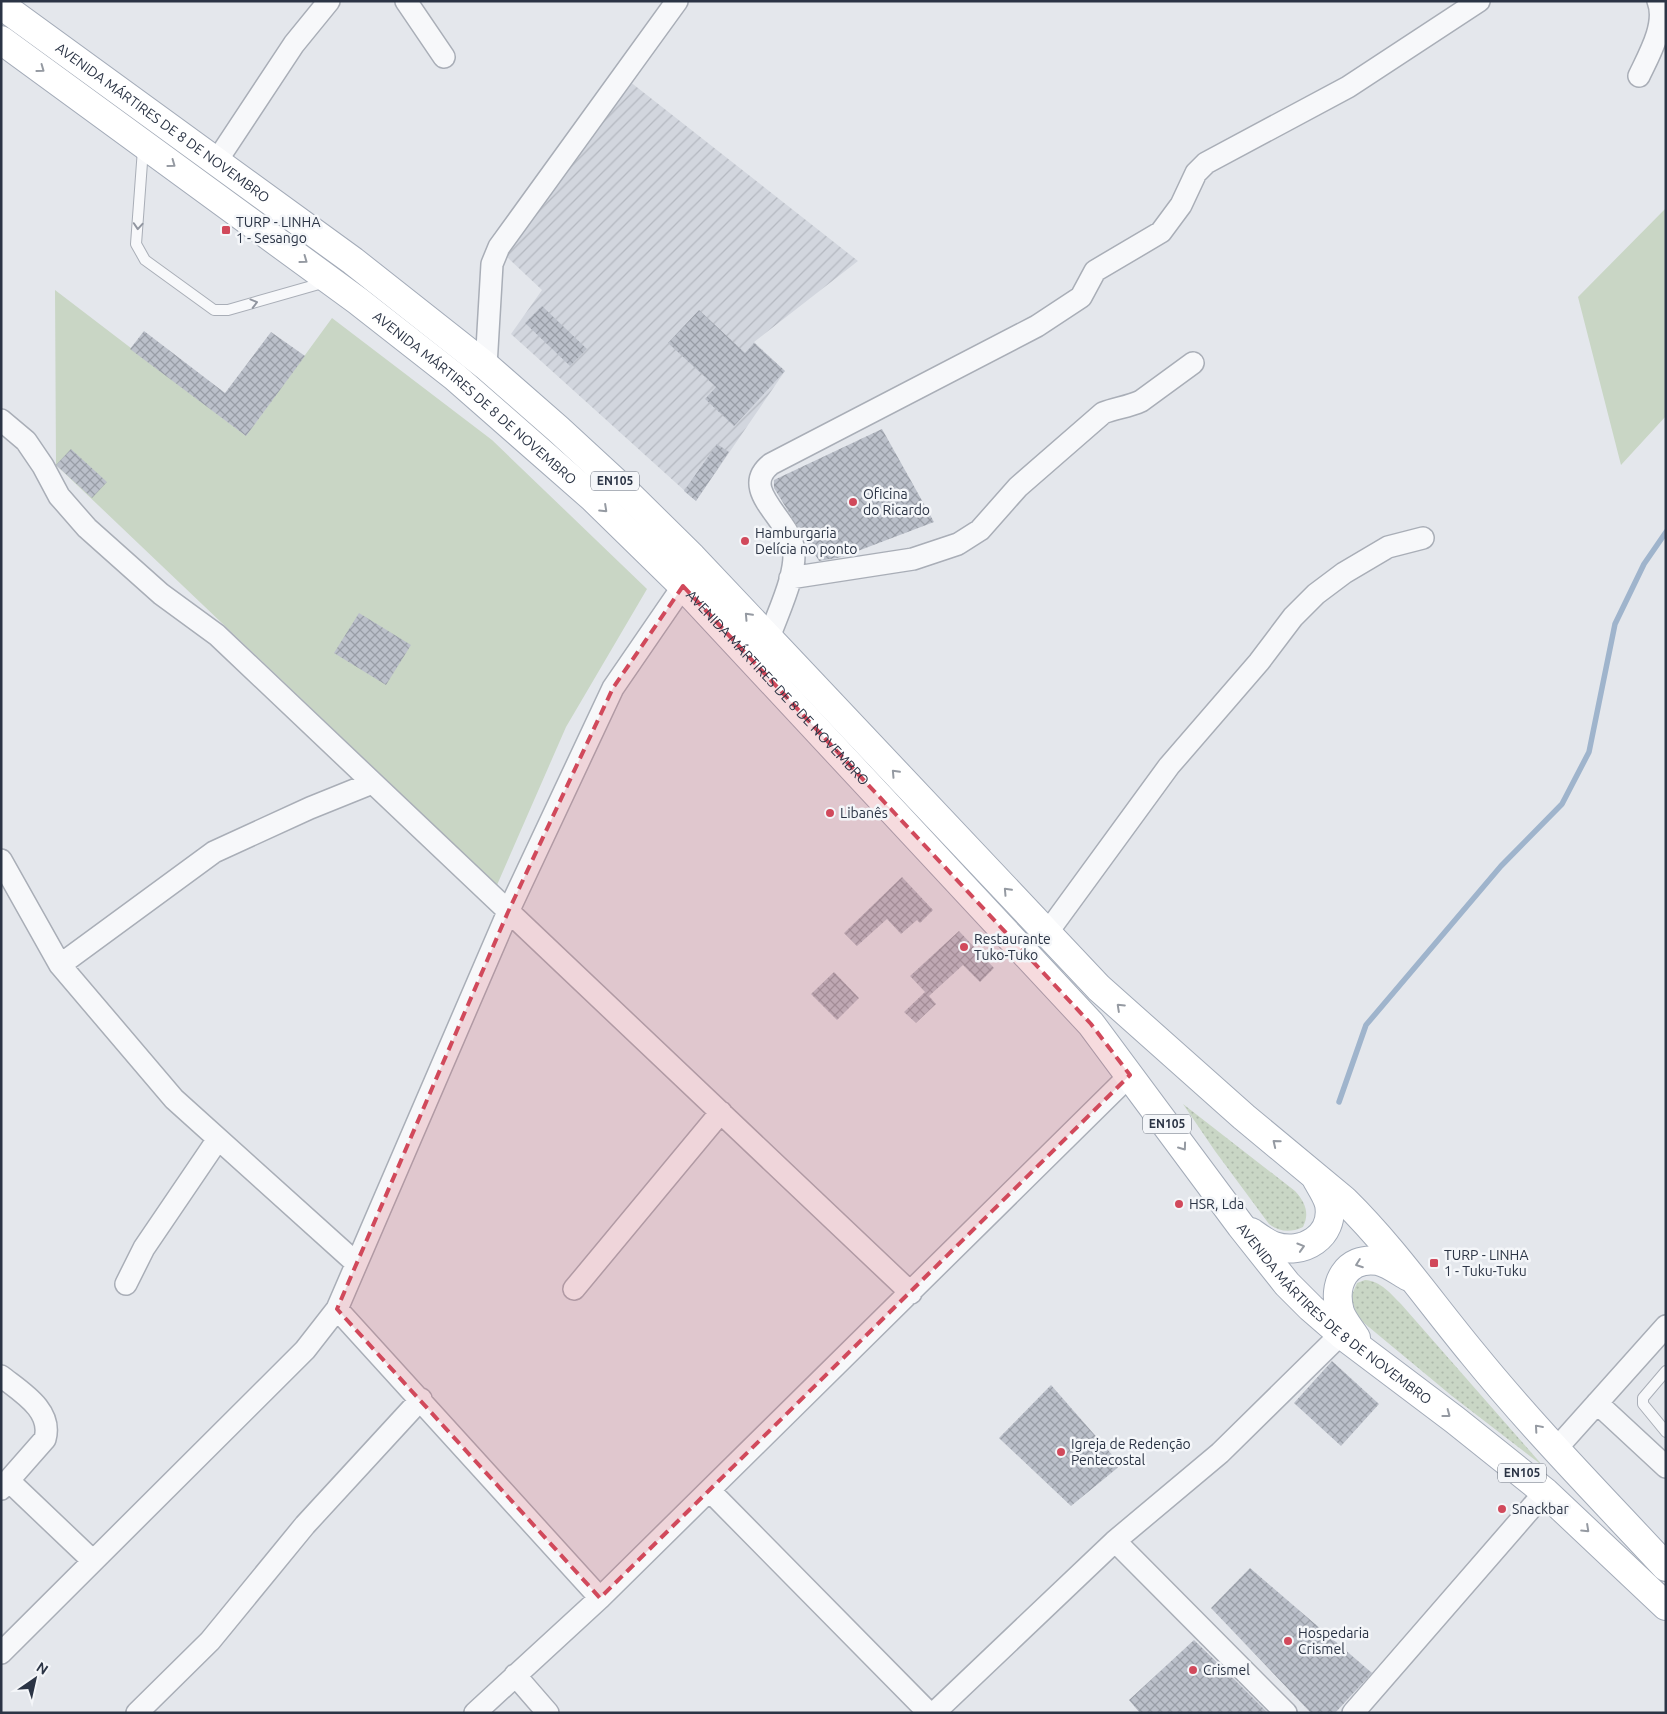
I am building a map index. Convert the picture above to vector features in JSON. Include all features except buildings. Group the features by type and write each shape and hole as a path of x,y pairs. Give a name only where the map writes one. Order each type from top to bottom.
{"main road":[{"name":"AVENIDA MÁRTIRES DE 8 DE NOVEMBRO","path":"1,4 353,261 486,366 622,488 769,638 1099,988 1156,1041 1314,1174 1365,1220 1419,1283 1473,1354 1556,1449 1666,1566"},
{"name":"AVENIDA MÁRTIRES DE 8 DE NOVEMBRO","path":"1,40 331,280 496,412 599,504 683,586 1091,1024 1241,1226 1288,1284 1340,1334 1545,1492 1666,1606"},
{"path":"1241,1226 1273,1246 1291,1250 1304,1247 1315,1241 1324,1234 1330,1220 1329,1202 1314,1174"},
{"path":"1367,1353 1340,1314 1337,1288 1342,1275 1351,1266 1363,1261 1379,1261 1419,1283"}],"street":[{"path":"216,162 294,44 328,1"},
{"path":"406,1 444,57"},
{"path":"486,366 492,264 499,247 677,1"},
{"path":"769,638 796,558 793,544 786,528 762,495 758,483 761,471 771,464 1037,326 1081,297 1095,271 1161,232 1181,204 1196,173 1206,163 1348,87 1479,1"},
{"path":"1639,76 1663,23 1662,8 1658,1"},
{"path":"790,578 913,559 958,544 980,530 1018,487 1103,413 1141,401 1194,363"},
{"path":"1,420 26,441 43,466 59,496 87,528 161,594 217,635 911,1292"},
{"path":"1047,933 1169,766 1259,662 1293,618 1316,594 1344,573 1388,547 1423,538"},
{"path":"1,1653 305,1350 338,1309 356,1263 508,912 613,688 683,586"},
{"path":"60,966 214,852 310,808 372,783"},
{"path":"1,860 60,966 174,1099 356,1263"},
{"path":"475,1713 600,1598 710,1491 1130,1075"},
{"path":"574,1289 720,1112"},
{"path":"126,1284 144,1248 218,1138"},
{"path":"338,1309 600,1598"},
{"path":"1556,1449 1666,1326"},
{"path":"934,1713 1115,1541 1220,1452 1340,1334"},
{"path":"1,1376 40,1409 46,1419 48,1430 45,1439 5,1485 92,1561"},
{"path":"137,1713 210,1641 305,1525 421,1399"},
{"path":"1597,1404 1666,1467"},
{"path":"710,1491 929,1713"},
{"path":"1353,1713 1545,1492"},
{"path":"1115,1541 1286,1713"},
{"path":"515,1675 548,1713"}],"lane":[{"path":"143,143 136,244 145,260 214,310 221,312 331,280"},
{"path":"1666,1370 1643,1398 1643,1404 1666,1432"}],"highlighted area":[{"path":"683,586 1091,1024 1130,1075 600,1598 337,1309 508,912 613,688"}],"shaded area":[{"path":"629,81 858,261 754,342 785,371 696,501 511,334 542,290 506,256"}],"green space":[{"path":"1666,208 1666,416 1621,465 1578,297"},
{"path":"55,290 246,436 332,318 492,440 647,589 566,727 497,885 56,465"},
{"path":"1183,1104 1295,1191 1301,1199 1306,1212 1303,1227 1285,1231 1269,1224"},
{"path":"1365,1280 1381,1285 1401,1304 1543,1466 1452,1396 1364,1323 1356,1313 1351,1297 1357,1283"}],"waterway":[{"path":"1339,1102 1366,1025 1501,866 1562,804 1589,752 1615,624 1644,564 1666,532"}],"place":[{"name":"TURP - LINHA 1 - Sesango","path":"226,230"},
{"name":"Oficina do Ricardo","path":"853,502"},
{"name":"Hamburgaria Delícia no ponto","path":"745,541"},
{"name":"Libanês","path":"830,813"},
{"name":"Restaurante Tuko-Tuko","path":"964,947"},
{"name":"HSR, Lda","path":"1179,1204"},
{"name":"TURP - LINHA 1 - Tuku-Tuku","path":"1434,1263"},
{"name":"Igreja de Redenção Pentecostal","path":"1061,1452"},
{"name":"Snackbar","path":"1502,1509"},
{"name":"Hospedaria Crismel","path":"1288,1641"},
{"name":"Crismel","path":"1193,1670"}]}
